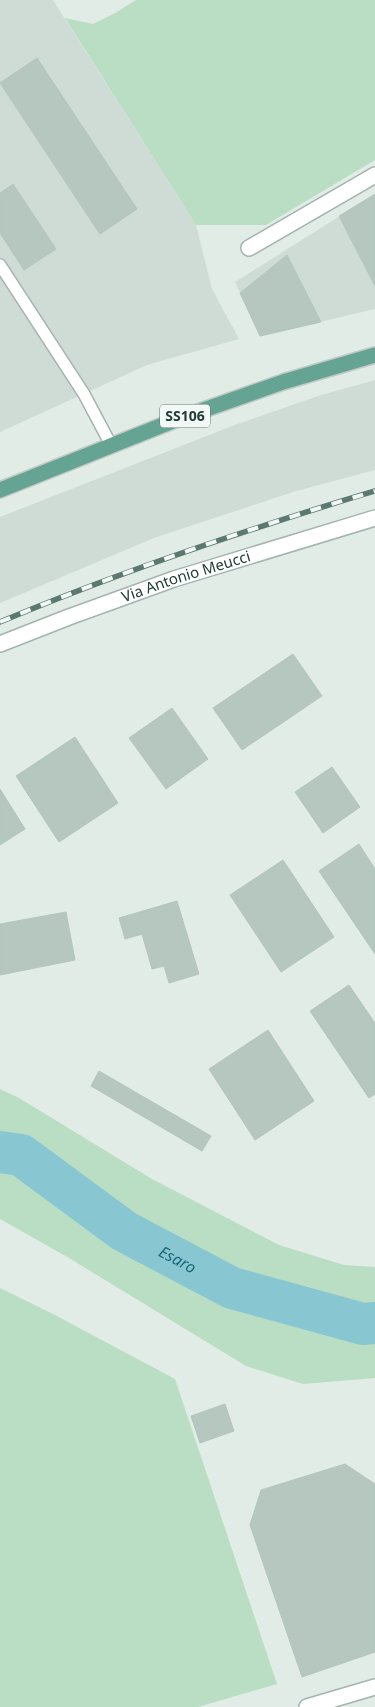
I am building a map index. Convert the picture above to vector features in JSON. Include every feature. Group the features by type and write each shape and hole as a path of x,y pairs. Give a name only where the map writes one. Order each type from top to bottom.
{"main road":[{"name":"SS106","path":"0,490 178,419 283,382 375,354"}],"street":[{"path":"249,248 375,175"},
{"name":"Via Antonio Meucci","path":"0,644 69,617 174,580 375,518"},
{"path":"307,1707 375,1687"}],"lane":[{"path":"0,265 84,394 111,445"}],"shaded area":[{"path":"0,0 53,0 196,225 212,289 239,339 147,365 0,432"},
{"path":"375,194 375,309 260,336 235,282"},
{"path":"375,380 375,470 293,492 154,538 0,603 0,517 232,426 321,395"}],"green space":[{"path":"136,0 375,0 375,160 266,225 196,225 65,18 93,24"},
{"path":"0,1089 19,1098 152,1179 279,1245 344,1265 375,1267 375,1378 303,1384 246,1366 69,1258 0,1219"},
{"path":"0,1288 175,1379 277,1684 198,1707 0,1707"}],"building":[{"path":"37,58 137,209 100,234 0,83"},
{"path":"13,184 56,249 24,270 0,233 0,193"},
{"path":"375,194 375,286 339,216"},
{"path":"287,255 321,322 260,336 240,293"},
{"path":"293,654 322,696 242,750 213,708"},
{"path":"172,708 208,759 166,789 129,738"},
{"path":"75,737 118,803 59,842 16,776"},
{"path":"332,767 360,807 323,833 295,792"},
{"path":"0,789 25,829 0,845"},
{"path":"359,844 375,869 375,954 319,871"},
{"path":"283,860 334,937 281,972 230,895"},
{"path":"177,901 199,974 169,983 164,966 152,969 142,934 125,939 119,918"},
{"path":"66,912 75,960 0,975 0,924"},
{"path":"349,985 375,1023 375,1094 369,1098 310,1011"},
{"path":"268,1030 314,1101 255,1140 209,1069"},
{"path":"99,1071 211,1136 202,1151 91,1086"},
{"path":"225,1404 234,1431 200,1443 191,1416"},
{"path":"345,1464 375,1484 375,1652 302,1677 250,1525 261,1490"}],"waterway":[{"name":"Esaro","path":"0,1152 21,1155 124,1231 232,1288 363,1324 375,1323"}],"railway":[{"path":"0,622 92,585 186,552 280,520 375,491"}]}
